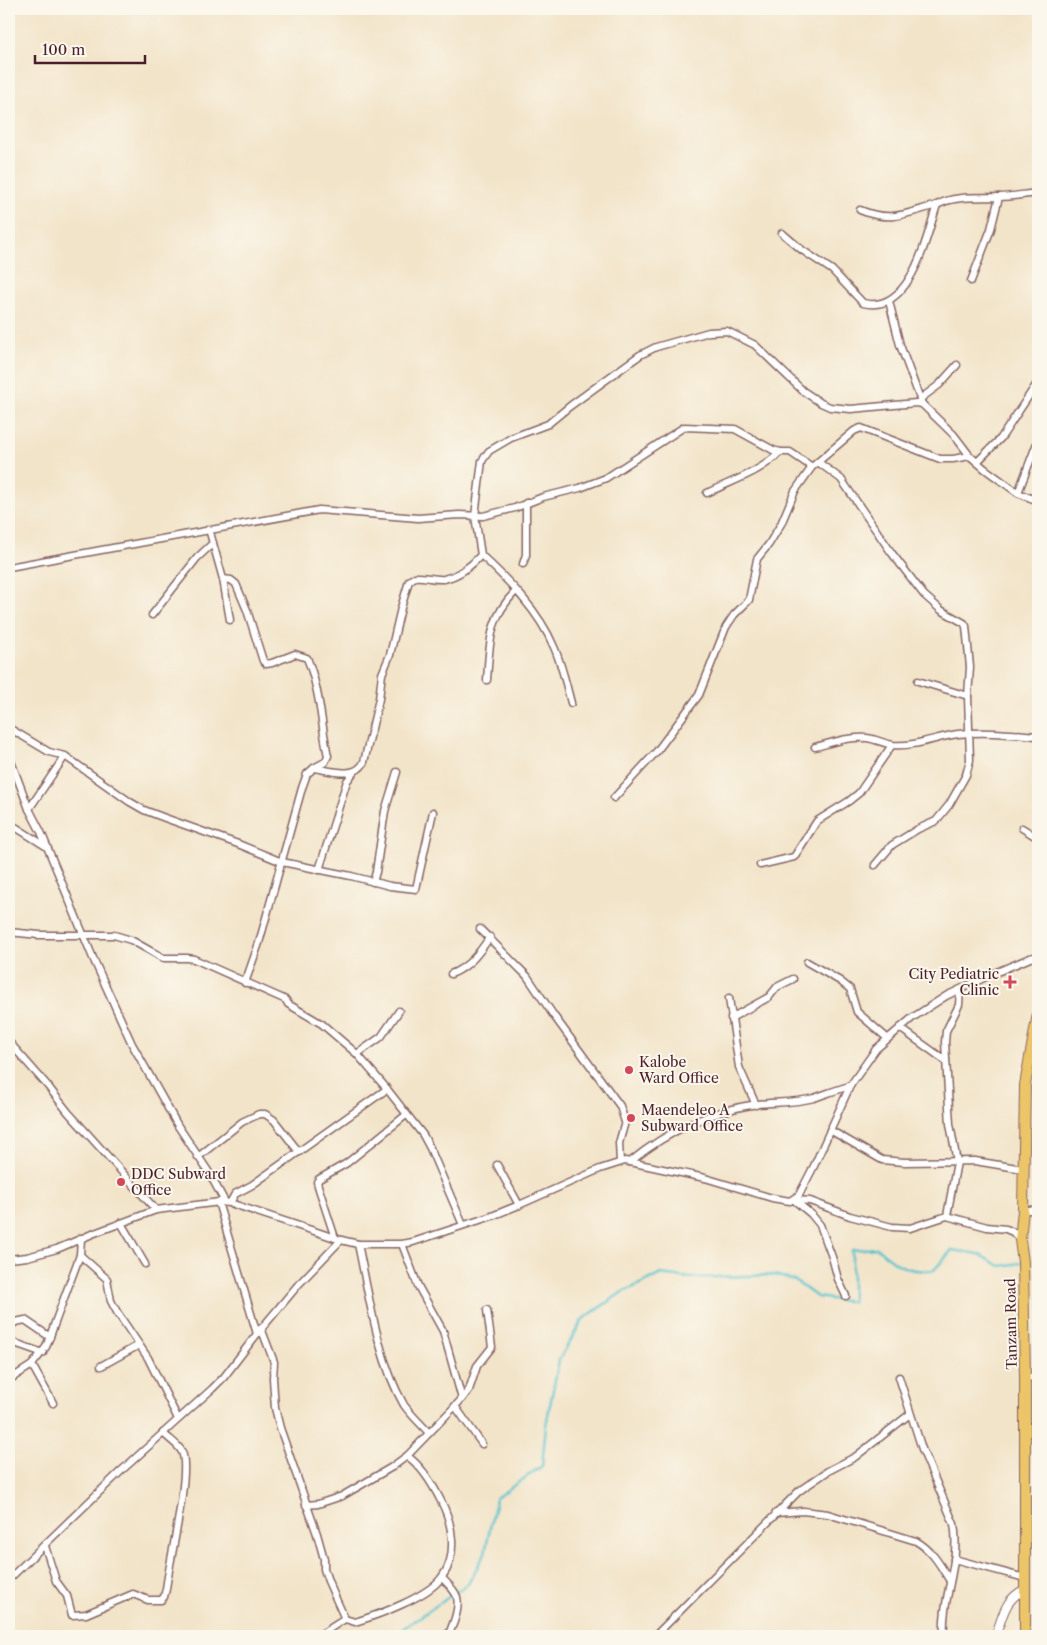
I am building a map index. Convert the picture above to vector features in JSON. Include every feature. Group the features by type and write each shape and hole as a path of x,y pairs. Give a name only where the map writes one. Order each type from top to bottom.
{"highway":[{"name":"Tanzam Road","path":"1025,1636 1026,1377 1023,1265 1020,1240 1023,1210 1025,1085 1035,1055 1038,1013"}],"street":[{"path":"860,210 873,215 893,217 949,200 985,197 999,198 1038,193"},
{"path":"971,281 991,229 999,198"},
{"path":"782,233 802,250 832,270 863,303 889,301 900,291 910,277 924,245 937,205"},
{"path":"889,301 900,345 921,402 954,435 977,462 1018,493 1038,501"},
{"path":"571,703 555,648 547,631 532,608 481,555 475,516 482,461 489,451 511,438 552,422 570,406 647,351 709,332 727,331 755,345 804,392 813,399 830,407 851,409 921,402 939,386 957,365"},
{"path":"977,462 1001,438 1038,382"},
{"path":"9,567 319,510 418,518 491,514 543,497 580,488 606,478 684,427 735,429 780,452 790,452 812,467"},
{"path":"614,798 657,751 700,695 726,627 748,600 757,559 781,524 795,490 812,467 860,428 940,458 953,459 970,456"},
{"path":"1018,493 1037,443"},
{"path":"707,493 756,471 770,462 780,452"},
{"path":"818,462 841,478 924,595 941,610 964,623 970,667 968,696 969,766 966,775 949,805 936,821 918,829 892,845 875,865"},
{"path":"523,564 526,555 526,503"},
{"path":"209,529 223,580 230,620"},
{"path":"152,614 212,543"},
{"path":"319,870 347,781 354,772 361,768 364,762 379,698 382,674 390,655 400,608 409,581 415,577 443,579 452,576 468,568 481,555"},
{"path":"223,580 231,580 236,584 247,610 263,661 266,664 295,654 307,658 317,692 328,756 325,762 314,768 307,774 305,779 259,943 245,983"},
{"path":"487,680 494,623 504,603 516,592"},
{"path":"918,681 968,696"},
{"path":"9,728 49,752 65,756 144,810 282,862 398,888 416,889 433,812"},
{"path":"814,747 862,737 892,745 969,733 1038,736"},
{"path":"760,866 794,857 817,821 859,793 892,745"},
{"path":"9,756 29,809 132,1044 224,1202 259,1331 274,1362 273,1387 275,1408 280,1428 317,1534 328,1581 345,1619"},
{"path":"29,809 65,756"},
{"path":"314,768 354,772"},
{"path":"373,882 385,810 397,772"},
{"path":"9,823 47,847"},
{"path":"1022,828 1038,838"},
{"path":"480,929 527,976 620,1106 625,1122 619,1143 620,1162"},
{"path":"9,932 120,936 163,958 194,959 286,1000 288,1004 322,1024 357,1054 387,1089 423,1135 463,1225"},
{"path":"451,974 459,971 470,962 490,938"},
{"path":"794,1200 799,1195 814,1166 850,1086 867,1060 887,1038 929,1007 960,990 990,975 1038,956"},
{"path":"807,962 850,989 857,1012 887,1038"},
{"path":"732,1018 793,979"},
{"path":"947,1216 957,1162 950,1124 945,1042 946,1031 959,1005 960,990"},
{"path":"729,998 739,1067 756,1105"},
{"path":"357,1054 381,1037 399,1010"},
{"path":"900,1028 946,1061"},
{"path":"9,1042 68,1112 156,1210"},
{"path":"630,1162 678,1128 725,1112 756,1105 814,1098 850,1086"},
{"path":"224,1202 252,1185 387,1089"},
{"path":"198,1157 242,1122 259,1114 265,1114 274,1120 298,1152"},
{"path":"338,1239 319,1189 317,1182 319,1178 347,1163 406,1115"},
{"path":"830,1130 882,1160 904,1162 974,1161 1023,1169"},
{"path":"9,1260 57,1249 156,1210 224,1202 358,1244 402,1244 519,1206 583,1176 620,1162 630,1162 705,1178 785,1201 810,1201 850,1216 892,1227 910,1228 947,1216 987,1227 1006,1229 1013,1232 1020,1240"},
{"path":"497,1165 519,1206"},
{"path":"794,1200 811,1214 820,1225 838,1279 846,1296"},
{"path":"1023,1210 1038,1210"},
{"path":"121,1223 145,1264"},
{"path":"9,1380 32,1365 43,1353 80,1255 81,1238"},
{"path":"9,1579 45,1546 93,1497 224,1377 259,1331 338,1239"},
{"path":"358,1244 381,1348 397,1390 409,1411 429,1433"},
{"path":"402,1244 418,1286 443,1331 462,1400"},
{"path":"80,1255 107,1279 111,1301 120,1319 156,1370 178,1419"},
{"path":"306,1505 329,1501 352,1492 392,1467 407,1456 462,1400 468,1390 475,1370 492,1347 487,1310"},
{"path":"9,1326 25,1320 50,1336"},
{"path":"9,1341 43,1353"},
{"path":"102,1366 139,1346"},
{"path":"32,1365 53,1403"},
{"path":"899,1376 922,1449 954,1524 956,1547 944,1616 944,1636"},
{"path":"1026,1377 1038,1378"},
{"path":"455,1406 482,1444"},
{"path":"656,1636 799,1491 828,1471 855,1457 910,1414"},
{"path":"45,1546 56,1581 67,1596 72,1614 86,1614 133,1594 148,1600 160,1600 164,1597 185,1477 182,1450 163,1434"},
{"path":"318,1636 345,1619 355,1622 390,1610 419,1596 442,1578 451,1558 452,1537 448,1518 429,1481 418,1465 407,1456"},
{"path":"776,1513 803,1511 828,1514 916,1542 926,1547 935,1556 950,1581"},
{"path":"954,1558 1025,1584 1013,1596 1007,1606 995,1636"},
{"path":"442,1578 457,1595 455,1618 448,1636"}],"waterway":[{"path":"392,1636 468,1584 485,1553 496,1498 542,1466 546,1425 559,1360 583,1319 621,1293 661,1274 690,1278 775,1275 795,1281 817,1297 852,1302 852,1250 877,1248 902,1266 924,1271 934,1270 952,1250 978,1254 1000,1266 1021,1263"}],"place":[{"name":"City Pediatric Clinic","path":"1010,982"},
{"name":"Kalobe Ward Office","path":"629,1070"},
{"name":"Maendeleo A Subward Office","path":"631,1118"},
{"name":"DDC Subward Office","path":"121,1182"}]}
